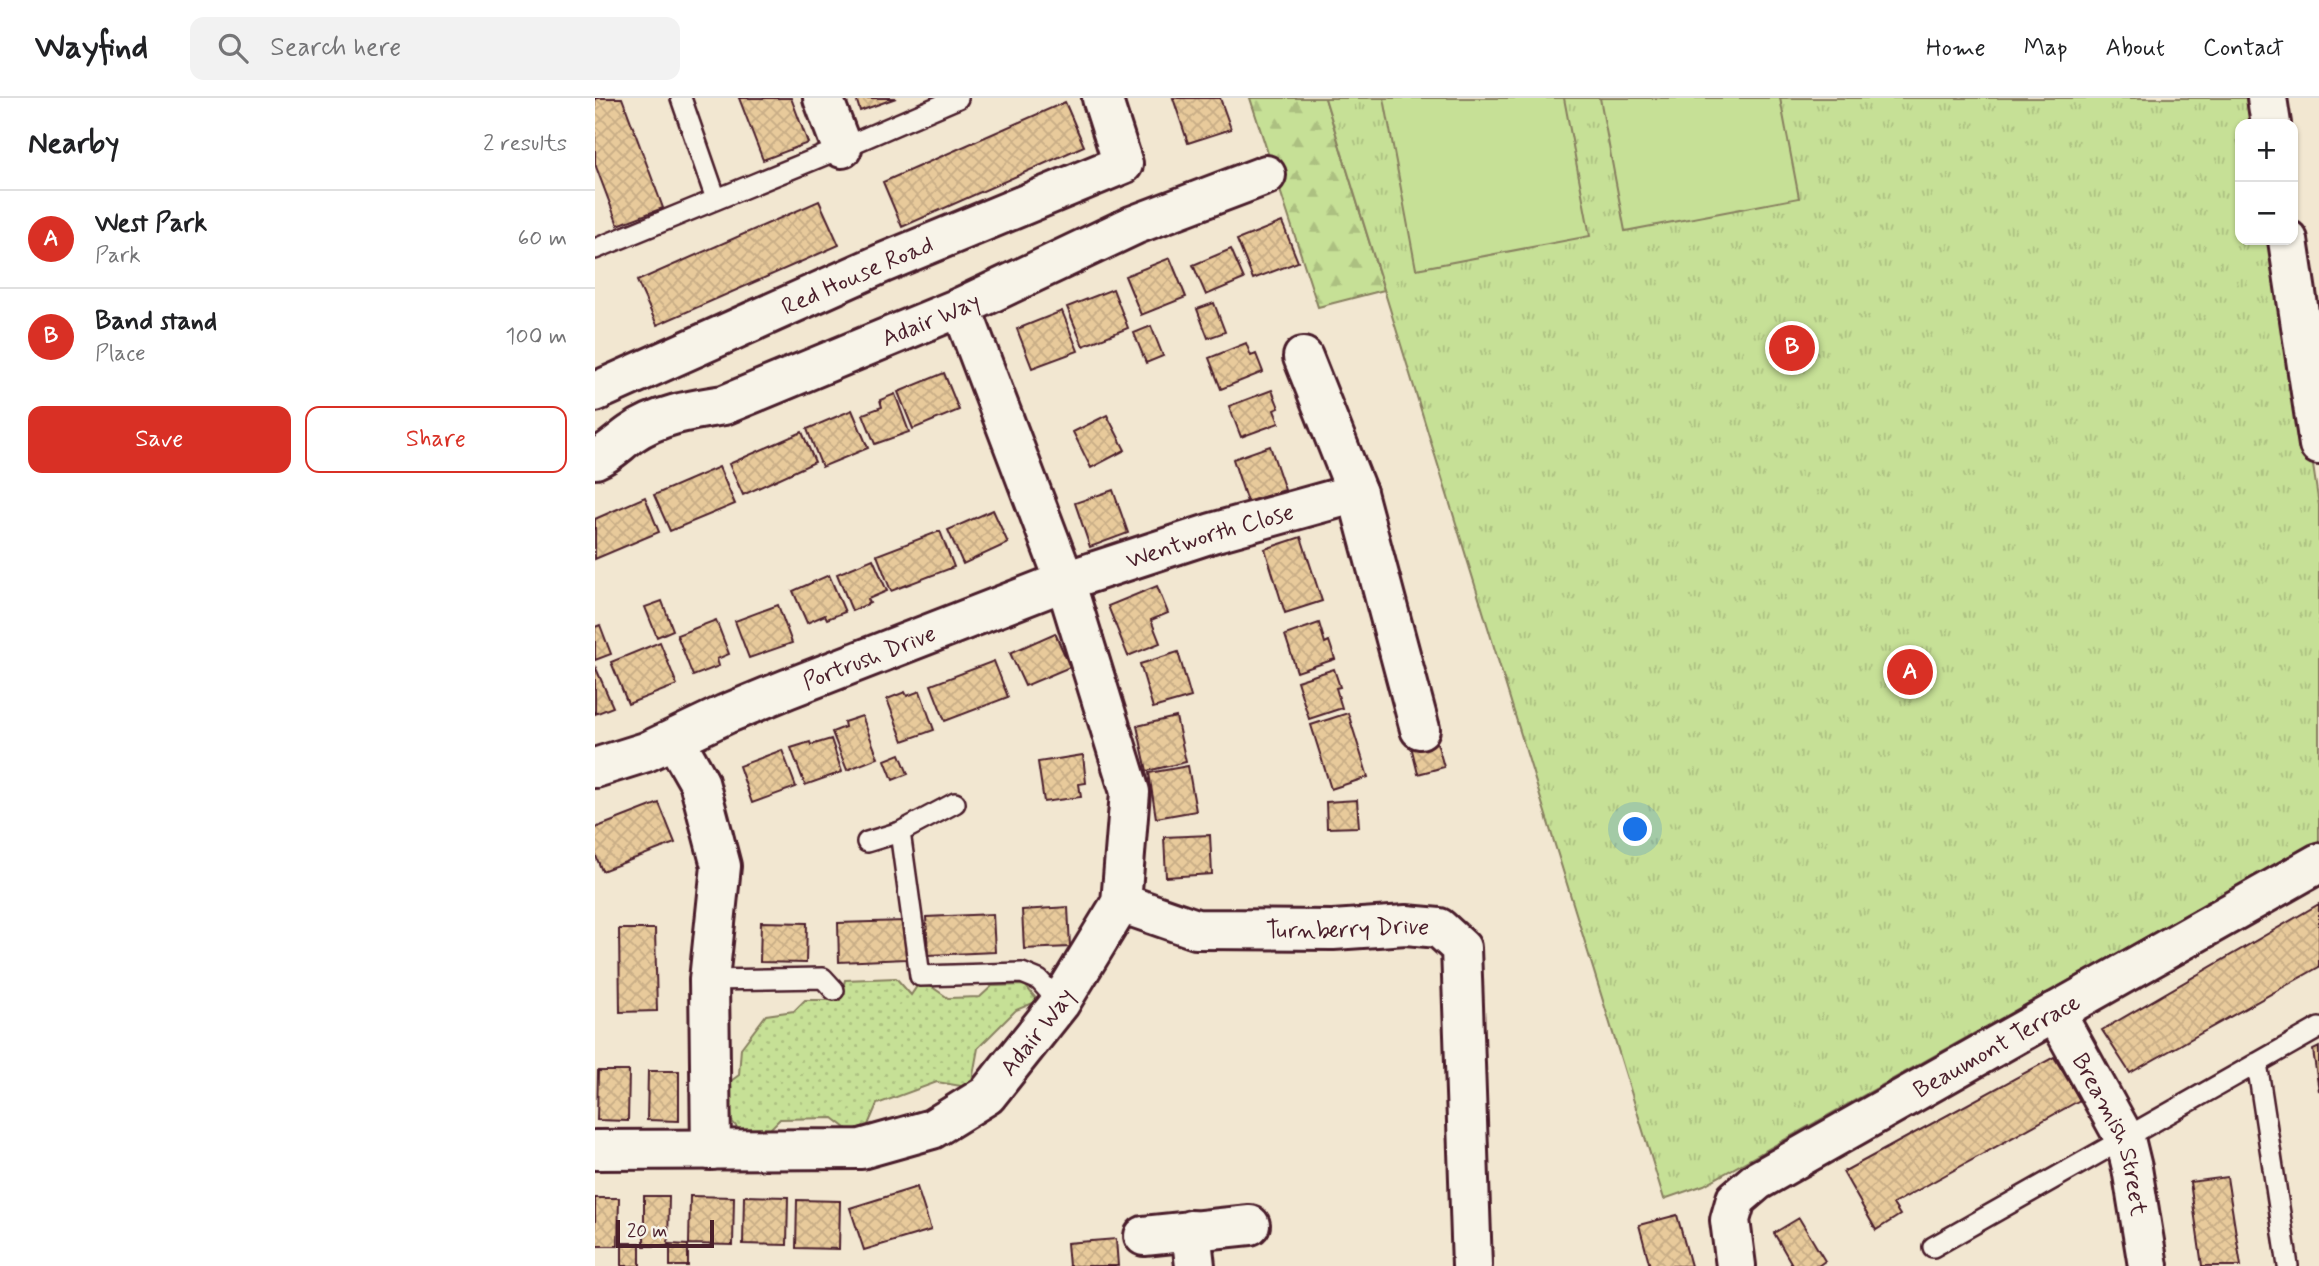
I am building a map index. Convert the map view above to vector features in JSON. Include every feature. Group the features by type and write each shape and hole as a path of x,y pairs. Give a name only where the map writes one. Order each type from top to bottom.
{"street":[{"path":"823,98 842,148"},
{"name":"Red House Road","path":"595,392 883,263 1123,164 1102,98"},
{"path":"2267,98 2270,119"},
{"name":"Adair Way","path":"595,459 654,422 686,411 724,405 961,307 1134,225 1266,175"},
{"path":"2289,245 2318,428"},
{"name":"Adair Way","path":"595,1150 861,1149 932,1129 987,1095 1060,1003 1121,903 1131,792 1065,581 961,307"},
{"path":"1303,357 1357,494 1420,729"},
{"name":"Wentworth Close","path":"1065,581 1212,533 1357,494"},
{"name":"Portrush Drive","path":"595,768 646,752 787,689 1065,581"},
{"path":"675,740 699,782 721,866 709,980 711,1150"},
{"name":"Beaumont Terrace","path":"1736,1266 1730,1220 1736,1199 1757,1181 2319,863"},
{"name":"Turnberry Drive","path":"1121,903 1196,929 1333,930 1405,925 1439,928 1461,948 1472,1266"},
{"name":"Breamish Street","path":"2056,1012 2125,1139 2148,1266"},
{"path":"1144,1236 1193,1248 1249,1225"}],"lane":[{"path":"681,98 716,199"},
{"path":"595,249 958,98"},
{"path":"867,842 900,832 955,803"},
{"path":"900,832 920,976 1022,973 1039,980 1060,1003"},
{"path":"709,980 823,978 834,990"},
{"path":"1933,1247 2319,1028"},
{"path":"2257,1063 2288,1266"}],"green space":[{"path":"1250,98 1325,98 1384,290 1318,307"},
{"path":"1325,98 2257,98 2260,119 2235,119 2235,245 2280,245 2319,505 2319,840 1704,1185 1664,1199"},
{"path":"1384,98 1564,98 1590,236 1416,269"},
{"path":"1600,98 1780,98 1799,198 1625,231"},
{"path":"896,978 911,995 917,986 932,987 948,998 980,997 992,986 1025,985 1038,1001 1016,1010 978,1048 972,1081 967,1087 937,1082 877,1104 868,1125 850,1131 833,1118 780,1119 765,1134 740,1131 724,1112 724,1086 739,1075 741,1048 766,1015 794,1011 805,1000 840,1000 845,980"}],"building":[{"path":"595,98 622,98 663,208 618,225 595,164"},
{"path":"739,98 791,98 808,143 763,160"},
{"path":"856,98 896,98 860,111"},
{"path":"1173,98 1220,98 1231,129 1188,143"},
{"path":"1065,102 1084,146 902,227 883,182"},
{"path":"819,201 839,245 657,325 637,281"},
{"path":"1282,222 1298,262 1253,279 1237,240"},
{"path":"1231,249 1244,279 1206,295 1193,265"},
{"path":"1170,258 1186,297 1141,315 1125,276"},
{"path":"1113,289 1128,328 1083,346 1067,307"},
{"path":"1214,303 1225,332 1208,338 1197,309"},
{"path":"1062,311 1078,351 1032,368 1017,329"},
{"path":"1792,322 1793,329 1809,336 1813,352 1803,365 1787,367 1774,360 1771,344 1780,331 1785,330 1784,323"},
{"path":"1151,326 1163,356 1146,363 1134,333"},
{"path":"1246,343 1251,356 1256,354 1263,372 1221,389 1209,358"},
{"path":"944,373 959,410 913,429 898,392"},
{"path":"1272,390 1279,408 1274,410 1279,423 1241,437 1229,406"},
{"path":"895,394 909,432 875,444 863,414 882,407 880,400"},
{"path":"852,410 868,448 822,467 807,429"},
{"path":"1107,415 1125,450 1091,468 1073,432"},
{"path":"802,432 815,462 743,495 729,464"},
{"path":"1270,446 1285,490 1247,502 1233,459"},
{"path":"719,467 735,504 670,531 654,495"},
{"path":"1113,490 1128,533 1090,547 1075,503"},
{"path":"645,497 659,532 595,559 595,519"},
{"path":"993,510 1008,543 963,564 948,530"},
{"path":"940,531 954,567 891,591 877,555"},
{"path":"1301,537 1322,601 1285,613 1265,549"},
{"path":"873,559 887,591 868,599 870,603 852,611 837,574"},
{"path":"829,575 845,612 827,619 825,615 807,623 793,591"},
{"path":"1157,586 1168,613 1151,620 1160,643 1128,656 1108,606"},
{"path":"662,601 673,630 657,637 645,607"},
{"path":"778,605 792,643 749,658 735,621"},
{"path":"716,620 729,654 717,659 719,666 693,676 677,635"},
{"path":"1319,623 1325,643 1329,641 1335,659 1297,672 1285,635"},
{"path":"600,625 611,654 595,660 595,627"},
{"path":"1055,633 1070,667 1025,686 1010,653"},
{"path":"660,642 677,685 628,704 611,662"},
{"path":"1178,652 1191,697 1153,708 1140,664"},
{"path":"994,661 1008,697 945,721 931,685"},
{"path":"595,666 613,707 595,714"},
{"path":"1334,669 1340,687 1336,688 1342,708 1309,719 1297,681"},
{"path":"920,691 934,730 903,741 887,699 905,692 907,696"},
{"path":"1348,713 1368,777 1331,789 1311,725"},
{"path":"862,716 878,758 847,770 832,732 845,727 844,722"},
{"path":"1176,717 1186,762 1147,771 1137,726"},
{"path":"831,739 842,772 805,785 791,748"},
{"path":"1436,739 1444,767 1418,774 1411,746"},
{"path":"782,750 796,787 752,803 739,766"},
{"path":"900,754 908,774 893,780 885,760"},
{"path":"1083,755 1086,783 1079,784 1081,797 1044,802 1038,762"},
{"path":"1188,766 1196,811 1156,818 1149,773"},
{"path":"1357,800 1359,827 1327,828 1326,802"},
{"path":"659,803 675,843 602,871 595,854 595,828"},
{"path":"1210,835 1212,874 1166,877 1164,837"},
{"path":"2319,904 2319,967 2130,1073 2102,1030"},
{"path":"1068,907 1070,947 1024,949 1022,910"},
{"path":"993,914 995,952 928,955 926,917"},
{"path":"905,921 906,959 839,962 838,923"},
{"path":"761,922 807,923 806,963 760,962"},
{"path":"619,929 655,929 657,1011 620,1012"},
{"path":"2319,1047 2319,1091 2313,1050"},
{"path":"2054,1057 2080,1100 1893,1204 1900,1215 1876,1230 1843,1172"},
{"path":"598,1071 629,1071 628,1121 597,1120"},
{"path":"648,1071 679,1071 679,1121 647,1120"},
{"path":"2227,1177 2241,1266 2202,1266 2190,1182"},
{"path":"917,1187 931,1230 864,1250 850,1208"},
{"path":"644,1196 669,1196 668,1246 644,1246"},
{"path":"690,1196 734,1197 733,1245 689,1244"},
{"path":"744,1196 788,1197 787,1245 743,1244"},
{"path":"595,1198 619,1198 618,1246 595,1246"},
{"path":"797,1200 840,1201 839,1249 796,1248"},
{"path":"1677,1215 1691,1266 1650,1266 1639,1225"},
{"path":"1799,1218 1825,1261 1818,1266 1793,1266 1774,1233"},
{"path":"1116,1239 1118,1266 1069,1266 1067,1243"},
{"path":"622,1243 640,1243 640,1266 622,1266"},
{"path":"670,1244 688,1245 688,1266 670,1266"}],"place":[{"name":"Band stand","path":"1792,348"},
{"name":"West Park","path":"1910,672"}]}
